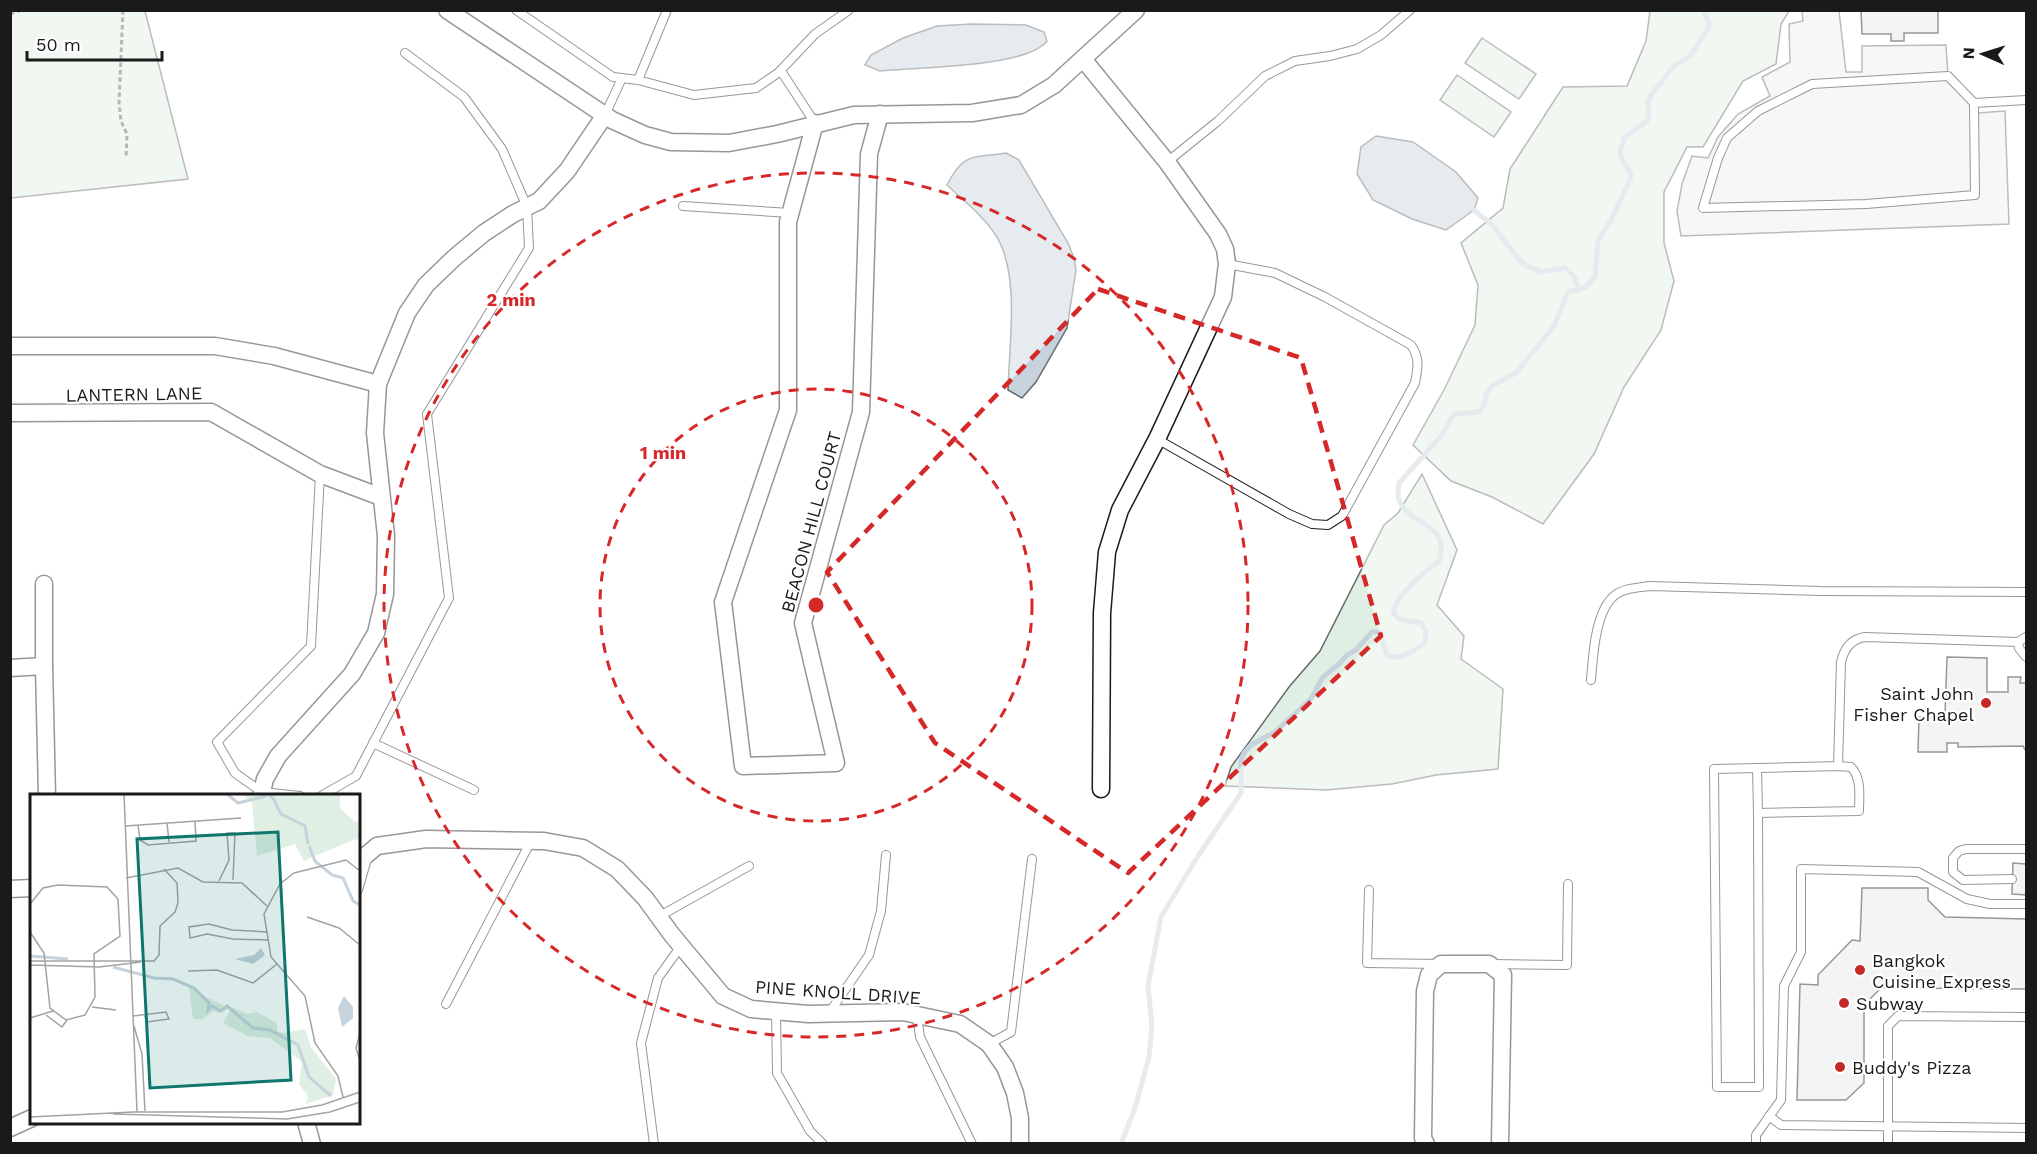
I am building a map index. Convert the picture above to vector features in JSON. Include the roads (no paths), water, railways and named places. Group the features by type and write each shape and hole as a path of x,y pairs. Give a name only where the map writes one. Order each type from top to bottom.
{"street":[{"path":"447,10 605,115 645,135 671,142 729,143 854,115 972,113 1021,105 1054,86 1136,10"},
{"path":"1083,59 1167,162 1218,234 1225,249 1227,264 1223,297 1157,439 1120,510 1107,552 1102,613 1101,789"},
{"name":"BEACON HILL COURT","path":"815,123 788,222 788,410 723,602 743,766 836,764 803,623 861,412 869,154 880,114"},
{"path":"262,794 264,779 278,756 352,674 376,633 385,594 386,536 375,433 378,384 407,313 426,285 454,258 484,233 539,201 567,171 605,115"},
{"path":"10,346 215,346 274,356 378,384"},
{"name":"LANTERN LANE","path":"10,413 211,412 320,474 381,497"},
{"path":"44,584 47,794"},
{"path":"10,668 44,666"},
{"name":"PINE KNOLL DRIVE","path":"364,857 376,846 426,839 531,841 583,848 617,869 645,898 723,996 751,1009 828,1013 903,1012 960,1024 989,1044 1005,1067 1015,1093 1020,1118 1020,1143"},
{"path":"10,890 30,888"},
{"path":"1426,1143 1423,1138 1425,991 1429,975 1441,964 1489,964 1503,975 1500,1143"},
{"path":"10,1128 30,1119"},
{"path":"307,1124 312,1143"}],"lane":[{"path":"516,10 613,77 638,80 694,95 756,88 781,71 815,34 849,10"},
{"path":"638,80 667,10"},
{"path":"1167,162 1218,121 1265,76 1295,61 1357,49 1381,35 1410,10"},
{"path":"323,794 356,776 449,598 428,414 529,248 527,207 502,149 464,97 405,53"},
{"path":"781,71 815,123"},
{"path":"1974,103 1975,195 1866,204 1703,208 1718,158 1727,138 1758,111 1812,84 1948,76 1974,103 2026,100"},
{"path":"605,115 622,78"},
{"path":"683,206 790,213"},
{"path":"1157,439 1288,514 1312,524 1328,525 1342,516 1414,383 1418,371 1418,355 1411,345 1325,297 1275,273 1227,264"},
{"path":"262,794 235,773 217,742 311,646 320,474"},
{"path":"1590,680 1595,641 1605,606 1615,594 1631,589 1649,586 1821,591 2026,592"},
{"path":"1838,766 1841,662 1851,642 1865,636 2018,642 2026,637"},
{"path":"2018,642 2019,648 2026,657"},
{"path":"373,743 474,790"},
{"path":"1757,768 1759,1087 1718,1087 1714,769 1838,766 1851,767 1856,774 1859,787 1859,811 1758,813"},
{"path":"446,1004 531,841"},
{"path":"2012,879 1963,880 1953,872 1953,858 1959,851 1966,849 2026,849"},
{"path":"828,1013 869,955 881,911 886,855"},
{"path":"360,879 364,857"},
{"path":"989,1044 1011,1032 1032,859"},
{"path":"658,917 749,866"},
{"path":"1756,1143 1756,1135 1781,1100 1784,986 1801,952 1801,869 1918,872 1967,899 1990,904 2026,904"},
{"path":"1489,964 1567,965 1568,884"},
{"path":"1369,890 1367,963 1441,964"},
{"path":"654,1143 641,1043 658,978 681,946"},
{"path":"777,1011 777,1073 810,1131 823,1143"},
{"path":"917,1015 920,1037 972,1143"},
{"path":"1888,1143 1888,1026 1898,1016 2026,1017"},
{"path":"1769,1116 1781,1125 2026,1128"}],"waterway":[{"path":"1121,1144 1135,1108 1149,1057 1152,1025 1148,986 1161,917 1198,856 1241,793 1241,760 1244,753 1251,745 1275,732 1311,699 1323,677 1347,655 1356,650 1372,632 1379,632 1387,656 1392,657 1408,654 1425,642 1426,631 1421,623 1398,618 1393,611 1407,590 1439,561 1441,546 1438,536 1403,508 1398,497 1399,483 1441,436 1454,414 1479,412 1484,405 1487,392 1493,385 1516,373 1554,326 1568,292 1586,287 1595,277 1598,241 1630,180 1631,173 1620,153 1624,138 1647,121 1648,102 1651,95 1674,66 1690,56 1708,29 1709,23 1703,10"},
{"path":"1474,210 1492,225 1523,264 1541,272 1565,268 1574,276 1579,289"}],"place":[{"name":"Saint John Fisher Chapel","path":"1986,703"},
{"name":"Bangkok Cuisine Express","path":"1860,970"},
{"name":"Subway","path":"1844,1003"},
{"name":"Buddy's Pizza","path":"1840,1067"}]}
